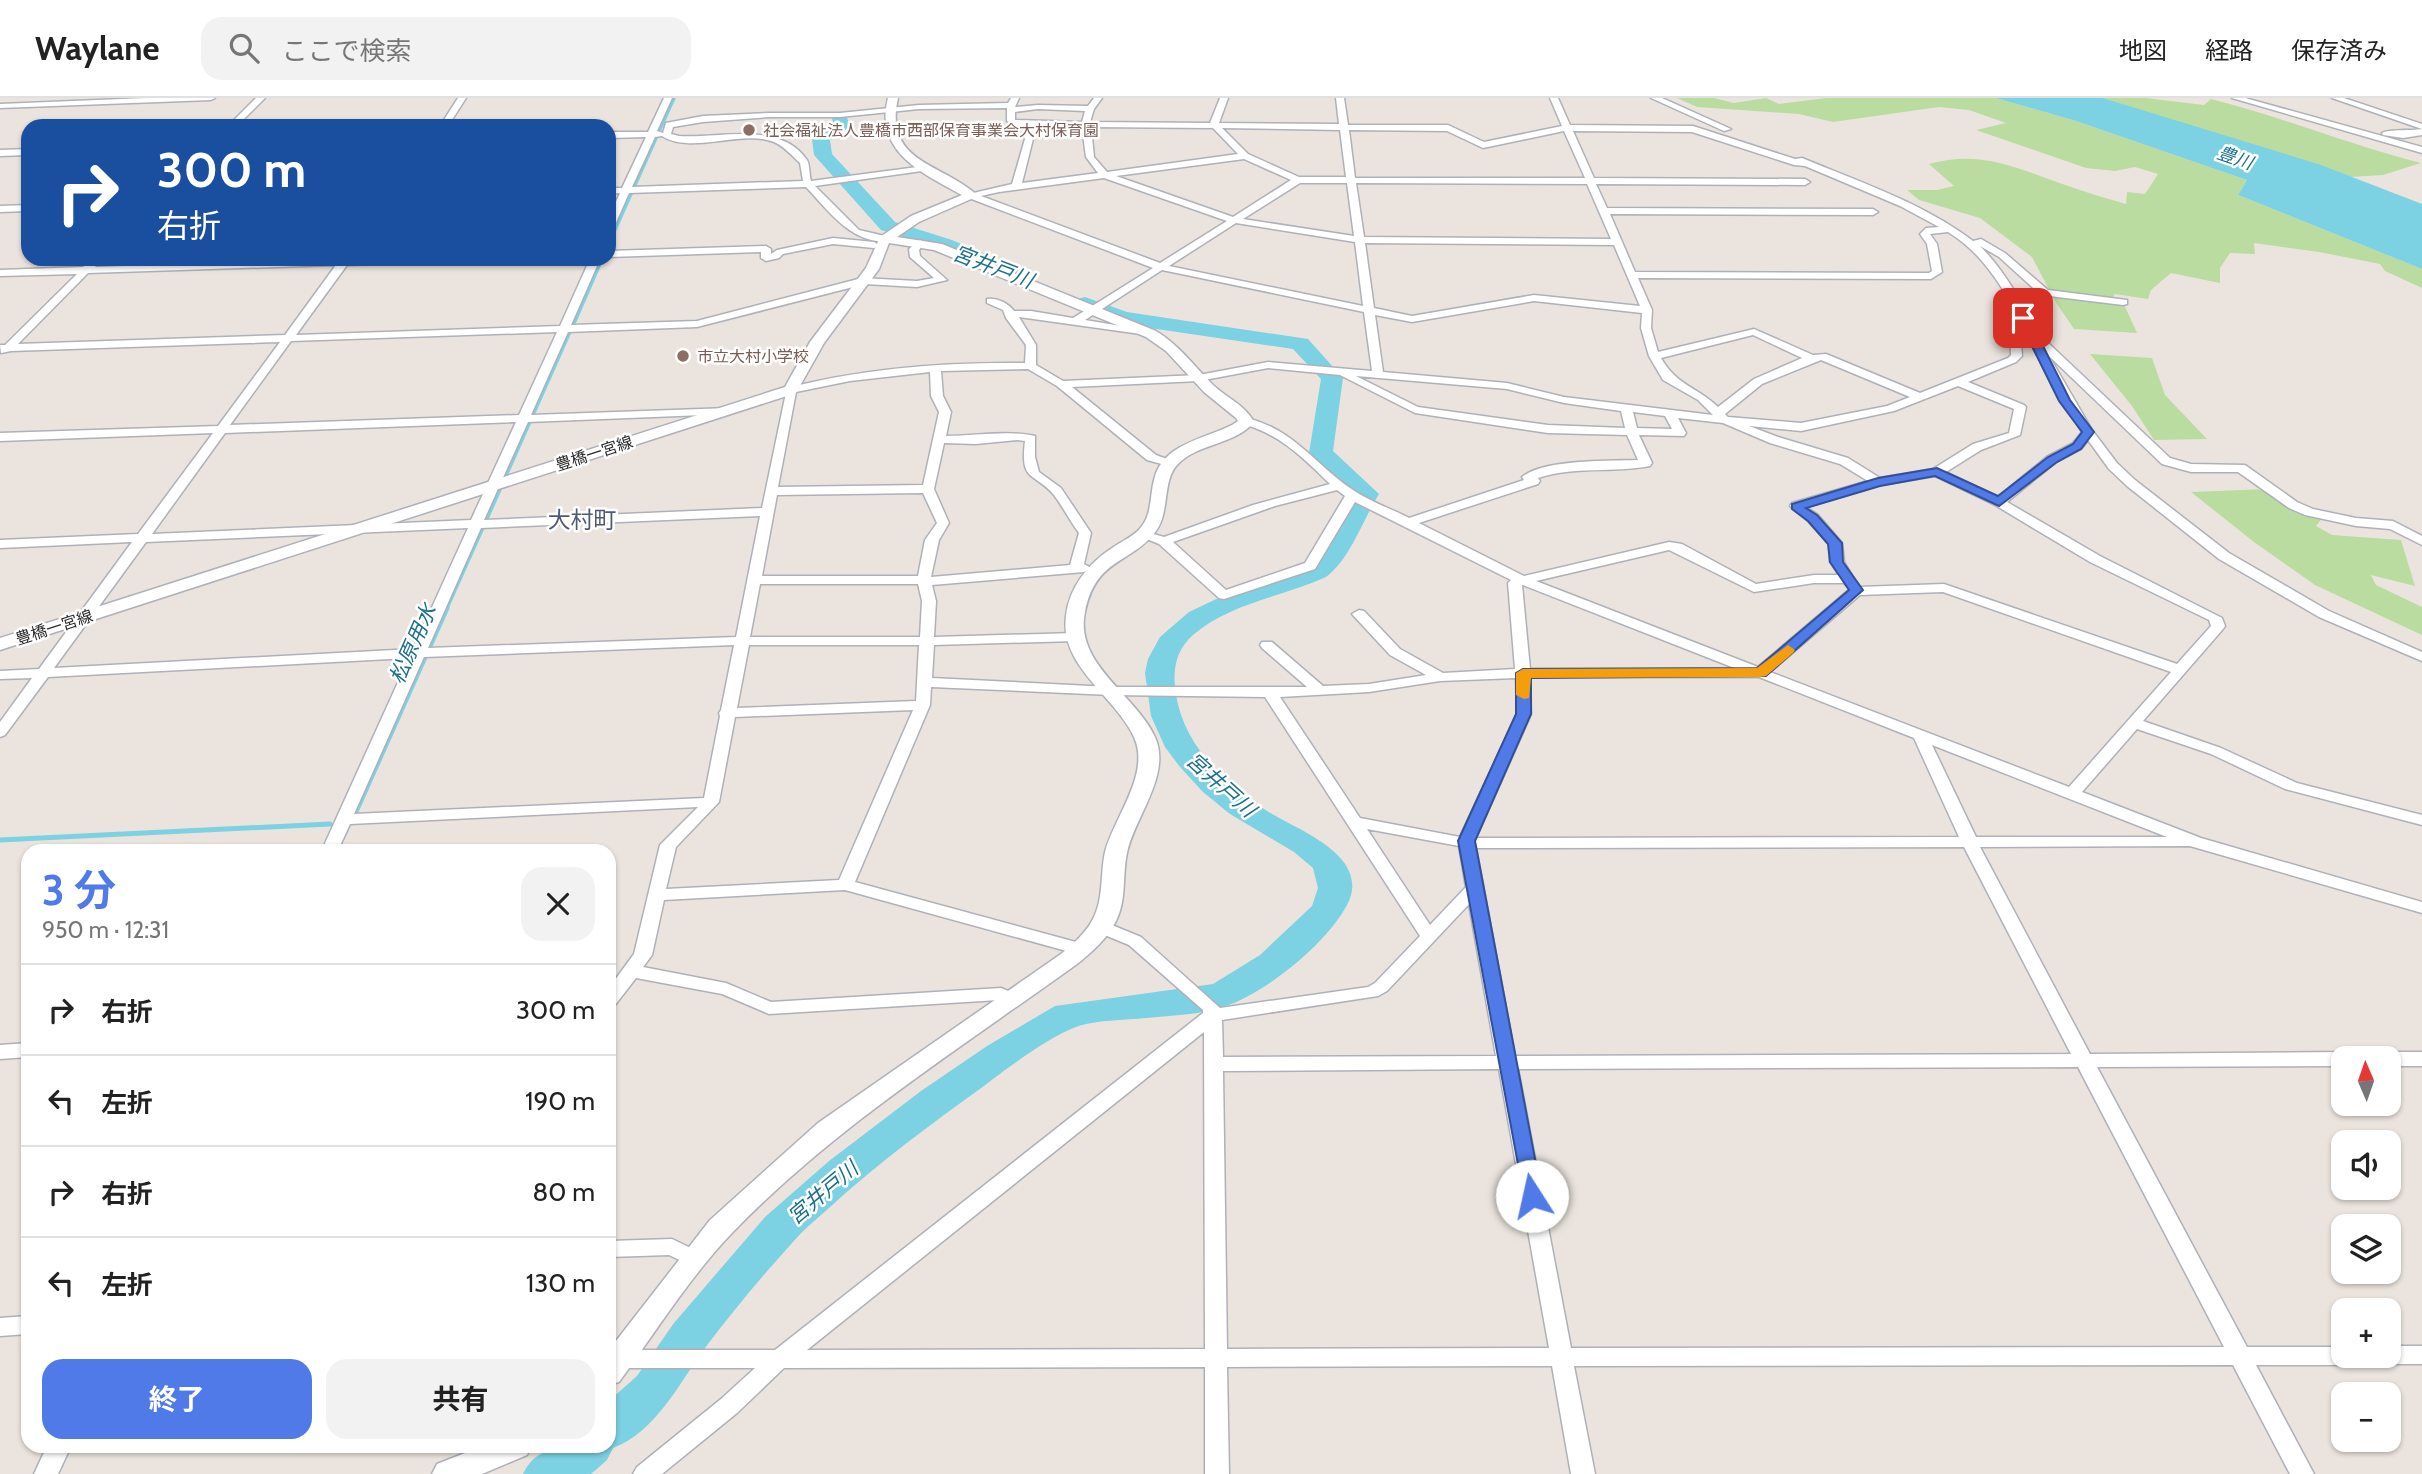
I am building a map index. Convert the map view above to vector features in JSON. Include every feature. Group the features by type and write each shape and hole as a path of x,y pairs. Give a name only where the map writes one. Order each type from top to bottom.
{"street":[{"path":"2,107 15,98"},
{"path":"2,107 211,98"},
{"path":"239,119 261,98"},
{"path":"449,119 463,98"},
{"path":"616,215 658,134 668,98"},
{"path":"893,98 887,111 888,126 894,138 922,168 972,196 1160,267 1412,319 1534,298 1647,310"},
{"path":"1098,98 1090,109 1086,123 1090,157 1105,175 1233,220 1359,240 1617,242"},
{"path":"1214,125 1224,98"},
{"path":"1340,98 1378,374"},
{"path":"1554,98 1647,310 1646,328 1654,356 1667,378 1703,398 1721,417 1774,440 1844,461 1878,482"},
{"path":"1655,98 1974,239 2002,255 2045,293 2123,302"},
{"path":"2236,98 2422,150"},
{"path":"2336,98 2422,129"},
{"path":"658,134 669,125 703,119 887,111 919,107 1013,105 1090,109"},
{"path":"1013,105 1011,121 1023,124 1448,128 1483,145 1567,128 1700,130 1797,163 1806,163"},
{"path":"2262,105 2334,118 2396,135 2422,129"},
{"path":"1016,187 1029,139 1023,124"},
{"path":"1214,125 1245,156 1298,180 1805,181"},
{"path":"616,135 658,134 696,141 775,139 804,163 808,184 856,232 870,237 891,236 948,251 1151,334 1174,349 1215,395 1243,414 1247,422"},
{"path":"0,153 21,152"},
{"path":"616,254 766,249 765,258 790,249 834,241 891,236 972,196 1016,187 1245,156"},
{"path":"616,191 808,184 922,168"},
{"path":"1011,318 1024,313 1090,311 1298,180"},
{"path":"0,209 21,208"},
{"path":"1604,211 1872,212"},
{"path":"1632,275 1931,276 1937,272 1932,244 1925,234 1928,230 1947,229 1984,256 2033,335 2065,401 2113,466 2224,556 2323,614 2422,657"},
{"path":"616,992 643,955 668,845 703,813 711,802 726,713 755,580 791,390 801,364 874,265 891,236"},
{"path":"3,351 696,324 862,282 917,284 942,280 915,257 914,249 920,243"},
{"path":"3,351 91,266"},
{"path":"0,273 216,266"},
{"path":"0,732 341,266"},
{"path":"333,844 483,523 494,485 529,417 569,328 592,266"},
{"path":"991,301 1007,308 1031,345 1030,366"},
{"path":"1061,384 1199,378 1269,365 1507,386 1564,400 1801,427 1889,409 2012,360 2017,356 2015,332 2008,316 2014,302"},
{"path":"1654,356 1754,332 1811,358"},
{"path":"2033,335 2166,461 2191,468 2241,468 2292,505 2309,512 2356,522 2393,525 2422,541"},
{"path":"1721,417 1742,391 1822,355 1920,397"},
{"path":"791,390 840,380 934,368 1030,366 1061,384 1151,457 1169,462"},
{"path":"845,885 923,705 929,601 924,581 932,540 943,523 928,489 945,412 937,396 934,368"},
{"path":"1333,371 1415,410 1548,429 1680,432 1670,414"},
{"path":"1853,585 1836,562 1835,543 1813,518 1796,506 1878,482 1937,472 1977,447 2014,435 2020,407 1958,382"},
{"name":"豊橋一宮線","path":"0,644 791,390"},
{"path":"1408,523 1534,481 1528,477 1545,471 1567,467 1646,463 1632,433 1626,408"},
{"path":"0,438 729,411"},
{"path":"755,580 924,581 1063,572 1086,568 1143,535 1152,526 1158,513 1160,480 1169,462 1193,445 1247,422 1259,423 1310,455 1338,485 1358,499 1522,580 2195,842 2422,908"},
{"path":"1999,502 2044,465 2077,446 2088,432"},
{"path":"616,1365 694,1259 730,1219 827,1130 1081,949 1101,927 1113,900 1116,853 1149,768 1145,738 1076,646 1074,614 1090,575 1086,568 1085,533 1057,491 1032,474 1029,457 1031,439 1017,436 976,440 939,439"},
{"path":"1937,472 1999,502 2095,559 2215,618 2218,626 2072,794"},
{"path":"1164,541 1270,503 1305,493 1323,492 1338,485"},
{"path":"772,491 928,489"},
{"path":"1143,535 1164,541 1224,595 1310,566 1358,499"},
{"path":"0,544 767,512"},
{"path":"1583,1474 1467,843 1524,714 1515,583 1576,565 1621,558 1669,546 1677,547 1754,588 1814,579 1853,585 1944,588 2180,670"},
{"path":"926,682 1111,691 1270,693 1369,688 1440,677 1523,673 1760,673 1853,585"},
{"path":"1359,614 1395,652 1440,677"},
{"path":"0,675 424,653 741,641 849,643 1075,637"},
{"path":"1267,645 1318,689"},
{"path":"1270,693 1429,936"},
{"path":"726,713 923,705"},
{"path":"2134,723 2216,751 2291,786 2422,820"},
{"path":"1920,735 1970,843 2302,1474"},
{"path":"344,819 711,802"},
{"path":"1354,822 1467,843 2195,842"},
{"path":"658,895 845,885 1081,949"},
{"path":"646,1474 729,1406 779,1359 1212,1011 1372,992 1381,987 1475,888"},
{"path":"1101,927 1135,941 1212,1011 1217,1474"},
{"path":"632,971 726,989 769,1008 1001,994 1012,999"},
{"path":"0,1052 21,1050"},
{"path":"1213,1064 2331,1059"},
{"path":"2401,1059 2422,1059"},
{"path":"616,1248 672,1247 694,1259"},
{"path":"0,1327 21,1326"},
{"path":"2401,1355 2422,1355"},
{"path":"616,1366 650,1359 686,1358 2331,1356"},
{"path":"46,1474 56,1453"},
{"path":"448,1474 499,1453"}],"green space":[{"path":"1677,98 1714,98 1734,103 1766,98 1779,104 1826,98 1996,98 2076,121 2247,180 2238,195 2422,269 2422,288 2385,271 2380,264 2254,243 2255,254 2230,253 2220,268 2220,283 2171,273 2151,290 2148,299 2115,294 2111,300 2123,302 2137,333 2074,329 2055,301 2032,257 1980,218 1919,200 1907,190 1937,190 1954,186 1929,164 1949,160 1986,160 2126,204 2127,192 2145,194 2158,174 2135,167 2115,171 2086,168 1976,130 2006,123 1969,110 1939,107 1833,122 1799,114 1697,107"},
{"path":"2103,98 2146,98 2204,105 2211,99 2421,163 2383,175 2351,177"},
{"path":"2090,354 2152,358 2165,395 2207,439 2154,440 2132,406"},
{"path":"2268,489 2323,517 2316,526 2332,535 2401,540 2415,586 2371,575 2376,585 2422,607 2422,635 2315,585 2254,542 2191,492"}],"water":[{"name":"豊川","path":"1996,98 2103,98 2321,165 2422,204 2422,269 2238,195 2247,180 2076,121"}],"waterway":[{"name":"松原用水","path":"616,227 674,98"},
{"name":"宮井戸川","path":"840,118 842,127 831,130 821,139 823,155 888,226 945,244 1021,276"},
{"name":"松原用水","path":"575,321 599,266"},
{"name":"宮井戸川","path":"616,1423 653,1389 689,1336 780,1228 843,1172 935,1101 1000,1055 1068,1015 1213,998 1226,993 1283,954 1319,920 1332,901 1335,888 1333,874 1317,853 1241,807 1202,774 1191,761 1172,732 1161,695 1160,680 1162,659 1170,643 1183,630 1218,608 1316,572 1337,547 1366,494 1321,453 1332,378 1300,344 1123,318 1085,303"},
{"name":"松原用水","path":"504,479 575,319"},
{"name":"松原用水","path":"446,609 501,486"},
{"name":"松原用水","path":"355,814 447,608"},
{"path":"0,840 330,824"},
{"name":"宮井戸川","path":"546,1474 573,1461 583,1453"}],"slow traffic":[{"path":"1524,695 1523,673 1760,673 1788,650"}],"place":[{"name":"社会福祉法人豊橋市西部保育事業会大村保育園","path":"749,130"},
{"name":"市立大村小学校","path":"683,356"}],"district":[{"name":"大村町","path":"582,520"}],"route":[{"path":"1532,1196 1466,841 1524,714 1523,673 1760,673 1856,590 1836,562 1835,543 1813,518 1796,506 1878,482 1937,472 1999,502 2052,459 2077,446 2088,432 2065,401 2023,318"}]}
